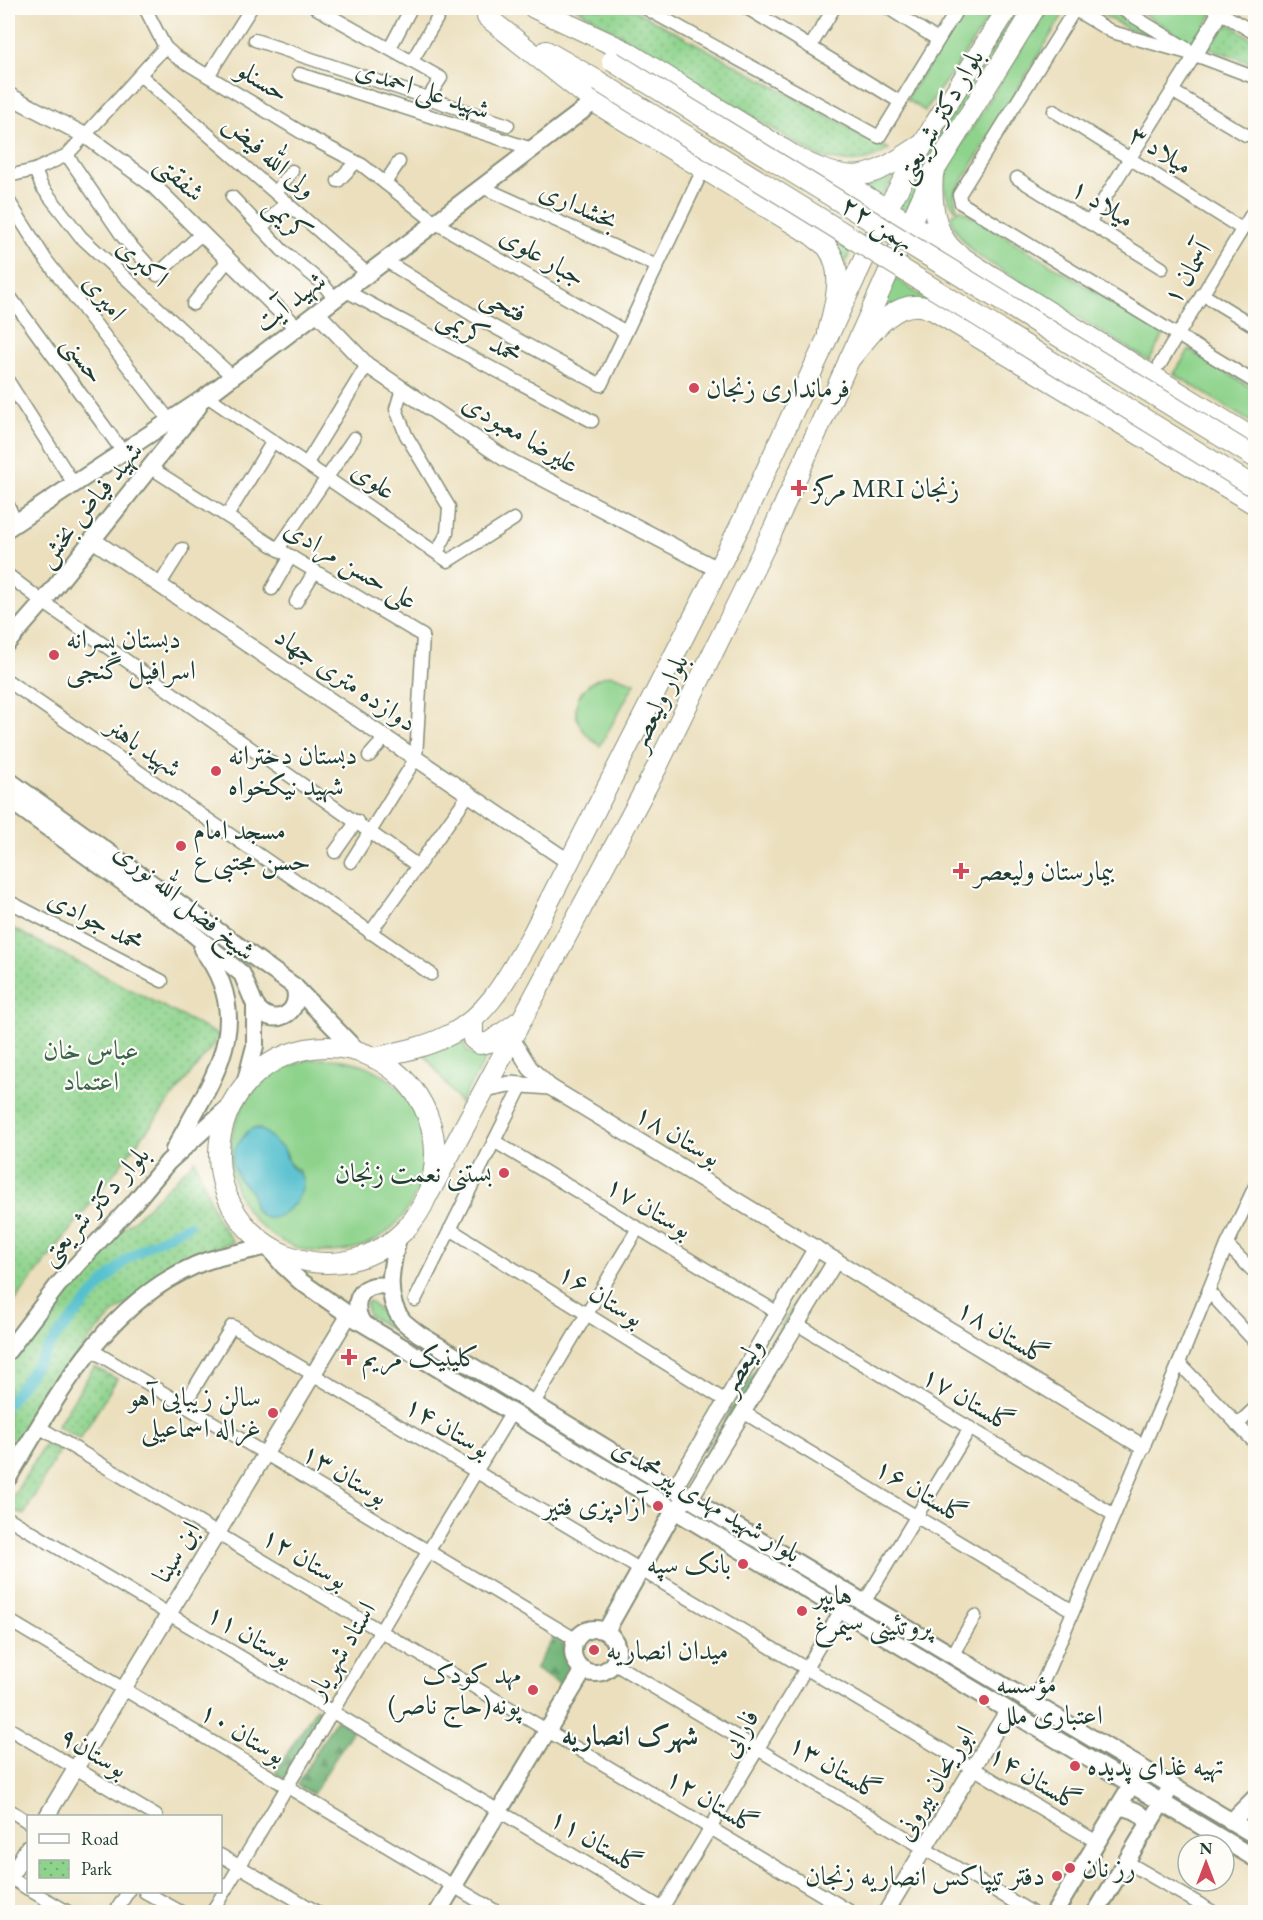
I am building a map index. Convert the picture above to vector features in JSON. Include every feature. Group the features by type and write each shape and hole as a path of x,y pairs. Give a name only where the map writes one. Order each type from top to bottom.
{"main road":[{"name":"۲۲ بهمن","path":"525,8 1256,458"},
{"path":"534,8 626,51 799,159 826,172 911,223 993,277 1256,440"},
{"name":"بلوار دکتر شریعتی","path":"887,209 924,143 1008,8"},
{"name":"بلوار دکتر شریعتی","path":"911,223 933,173 1035,8"},
{"name":"۲۲ بهمن","path":"479,12 598,81 1256,488"},
{"path":"479,12 594,102 812,235 827,247 834,261 838,280 828,333"},
{"name":"شهید آیت","path":"12,525 207,396 594,102"},
{"path":"826,172 845,176 874,173 883,170 924,143"},
{"path":"769,209 789,200 796,191 801,181 799,159"},
{"path":"933,173 933,210 940,230 953,250"},
{"name":"بلوار ولیعصر","path":"887,209 745,516 533,933 505,981 473,1020 445,1038 366,1055 325,1048 308,1049 285,1056 264,1068 245,1084 231,1105 222,1128 218,1152 220,1176 228,1200 241,1221 267,1245 292,1258 301,1260 320,1263 348,1262 375,1253 398,1237 416,1217 657,767 773,530 880,287 911,223"},
{"path":"963,329 963,313 969,298 979,286 993,277"},
{"path":"849,360 881,323 895,312 906,307 920,306 933,310 1256,505"},
{"name":"شهید فیاض بخش","path":"8,642 43,602 207,396"},
{"path":"745,516 773,530"},
{"name":"شیخ فضل الله نوری","path":"8,780 294,986 366,1055"},
{"name":"شیخ فضل الله نوری","path":"8,799 185,927 242,974 255,1005 255,1046 245,1084"},
{"path":"168,1162 213,1077 227,1043 230,1013 220,978 210,960 185,927"},
{"path":"255,1005 271,1017 284,1015 294,1006 296,999 294,986"},
{"path":"473,1020 473,1039 480,1044 490,1042 524,1018"},
{"path":"366,1055 397,1072 415,1092 428,1115 435,1141 435,1167 429,1193"},
{"name":"بلوار دکتر شریعتی","path":"8,1351 57,1285 134,1203 168,1162 231,1105"},
{"path":"355,1318 359,1296 365,1289 382,1285 390,1287 398,1237"},
{"path":"8,1478 72,1374 90,1349 117,1320 159,1286 178,1274 214,1258 267,1245"},
{"name":"بلوار شهید مهدی پیرمحمدی","path":"267,1245 300,1281 355,1318 1162,1803 1253,1852"},
{"name":"بلوار شهید مهدی پیرمحمدی","path":"390,1287 402,1321 418,1334 1256,1836"},
{"path":"675,1489 675,1509"},
{"path":"606,1631 675,1509 690,1499"},
{"path":"589,1629 606,1631 616,1646 614,1663 600,1672 584,1670 573,1656 575,1639 589,1629"},
{"path":"438,1912 584,1670"},
{"path":"1055,1912 1142,1767"},
{"path":"1096,1912 1172,1785"},
{"path":"1232,1821 1255,1803"},
{"path":"1118,1807 1137,1810 1149,1825"}],"street":[{"path":"8,176 35,170 67,155 165,47 145,8"},
{"path":"208,76 251,8"},
{"path":"316,8 441,78 428,98"},
{"path":"390,48 411,8"},
{"path":"412,61 443,8"},
{"path":"645,8 879,137 958,8"},
{"path":"747,8 900,102"},
{"path":"810,47 834,8"},
{"path":"888,8 938,40"},
{"path":"1256,78 1195,54 1112,32 1074,8 959,195 961,203 1256,383"},
{"path":"1120,8 1174,39 1195,54"},
{"path":"1089,223 1195,54 1217,10 1256,34"},
{"path":"255,40 508,125"},
{"name":"حسنلو","path":"165,47 175,56 309,137 356,162 436,223"},
{"name":"شهید علی احمدی","path":"298,74 532,149"},
{"name":"ولی الله فیض","path":"140,75 368,274"},
{"path":"1172,91 1246,135"},
{"name":"شفقتی","path":"8,95 86,136 152,184 297,328"},
{"name":"میلاد ۳","path":"1054,111 1242,229"},
{"path":"67,155 123,237 157,274 202,233"},
{"path":"338,181 356,162"},
{"path":"385,183 399,162"},
{"name":"اکبری","path":"35,170 42,187 81,237 233,377"},
{"path":"276,192 292,171"},
{"name":"میلاد ۱","path":"1017,177 1162,268"},
{"path":"626,332 698,180"},
{"name":"بخشداری","path":"482,187 657,266"},
{"name":"کریمی","path":"232,197 282,250 322,283 341,295"},
{"name":"امیری","path":"8,200 46,260 170,421"},
{"path":"261,228 287,202"},
{"name":"آسمان ۱","path":"1160,364 1256,207"},
{"name":"جبار علوی","path":"436,223 626,332"},
{"path":"193,304 229,259"},
{"name":"فتحی","path":"386,261 474,316 601,385 626,332"},
{"name":"حسنی","path":"8,294 123,452"},
{"path":"1202,294 1256,327"},
{"name":"محمد کریمی","path":"341,295 592,421"},
{"name":"علیرضا معبودی","path":"317,313 367,365 504,458 717,569"},
{"path":"307,463 367,365"},
{"path":"8,381 74,484"},
{"path":"402,389 396,409 406,435 449,507 447,533 437,553 448,561 514,519"},
{"name":"علوی","path":"207,396 437,553"},
{"path":"278,549 354,438"},
{"path":"227,516 273,441"},
{"name":"علی حسن مرادی","path":"151,468 278,549 423,636 416,758"},
{"path":"8,505 12,525"},
{"name":"دوازده متری جهاد","path":"93,540 569,862"},
{"path":"160,584 183,549"},
{"path":"272,589 291,556"},
{"path":"296,602 315,571"},
{"path":"8,575 418,866"},
{"name":"شهید باهنر","path":"8,681 431,974"},
{"path":"369,756 386,737"},
{"path":"351,862 416,758"},
{"path":"370,933 469,794"},
{"path":"335,852 357,821"},
{"name":"محمد جوادی","path":"8,901 162,981"},
{"path":"512,1039 530,1068 550,1087"},
{"name":"بوستان ۱۸","path":"485,1089 509,1084 550,1087 836,1260"},
{"path":"415,1300 522,1085"},
{"name":"بوستان ۱۷","path":"494,1141 778,1313"},
{"path":"1034,1702 1227,1245 1256,1184"},
{"path":"534,1403 638,1228"},
{"name":"بوستان ۱۶","path":"450,1229 726,1401"},
{"path":"1227,1245 1256,1274"},
{"name":"ولیعصر","path":"675,1489 816,1248"},
{"name":"ولیعصر","path":"690,1499 836,1260"},
{"name":"گلستان ۱۸","path":"836,1260 1143,1446"},
{"path":"1209,1292 1256,1342"},
{"name":"ابن سینا","path":"48,1815 313,1374 355,1318"},
{"name":"گلستان ۱۷","path":"797,1324 1114,1515"},
{"name":"بوستان ۱۴","path":"184,1405 232,1326 640,1570"},
{"name":"بوستان ۱۳","path":"90,1349 575,1639"},
{"path":"1179,1363 1256,1444"},
{"path":"1237,1425 1256,1407"},
{"name":"استاد شهریار","path":"212,1912 512,1412"},
{"name":"گلستان ۱۶","path":"743,1412 1073,1611"},
{"name":"بوستان ۱۲","path":"39,1427 547,1731"},
{"path":"865,1601 970,1428"},
{"name":"بوستان ۱۱","path":"8,1518 499,1811"},
{"name":"گلستان ۱۴","path":"640,1570 1097,1842"},
{"name":"فارابی","path":"663,1911 841,1610"},
{"path":"953,1654 975,1616"},
{"name":"بوستان ۱۰","path":"8,1620 497,1912"},
{"name":"گلستان ۱۳","path":"614,1663 1031,1912"},
{"name":"ابوریحان بیرونی","path":"886,1912 1008,1710"},
{"name":"بوستان۹","path":"8,1728 154,1815"},
{"name":"گلستان ۱۲","path":"547,1731 851,1912"},
{"path":"8,1809 27,1821"},
{"name":"گلستان ۱۱","path":"499,1811 663,1911"},
{"path":"27,1849 8,1878 27,1888"},
{"path":"222,1856 317,1912"},
{"path":"1126,1862 1213,1912"},
{"path":"35,1893 68,1912"},
{"path":"115,1912 127,1893"},
{"path":"147,1893 181,1912"}],"green space":[{"path":"576,8 631,8 889,149 871,159 854,162 817,156"},
{"path":"966,8 996,8 925,111 906,99"},
{"path":"1017,8 1026,8 905,213 896,207 968,85"},
{"path":"1047,8 1055,8 1064,13 954,195 957,210 960,209 1164,334 1149,361 975,254 960,237 952,222 951,216 957,211 948,198 945,188 951,161"},
{"path":"1090,8 1113,8 1168,41 1129,29"},
{"path":"1133,8 1204,8 1213,13 1194,44"},
{"path":"1223,20 1255,41 1255,65 1208,47"},
{"path":"900,167 879,201 858,179"},
{"path":"812,225 851,250 843,269"},
{"path":"895,278 955,319 926,305 873,322"},
{"path":"1189,350 1255,390 1255,425 1174,374"},
{"path":"612,675 635,683 600,746 582,728 576,707 582,692 588,686 603,677"},
{"name":"عباس خان اعتماد","path":"8,926 220,1036 8,1310"},
{"path":"464,1038 466,1050 473,1054 483,1053 493,1046 460,1103 425,1055"},
{"path":"311,1059 354,1062 392,1082 412,1107 422,1137 423,1169 413,1200 394,1226 366,1244 330,1252 310,1251 292,1246 275,1237 260,1225 246,1209 237,1191 232,1172 230,1151 233,1131 250,1095 270,1076","holes":["258,1128 287,1154 289,1163 299,1171 301,1177 265,1218 255,1210 251,1191 239,1179 232,1162 240,1142 251,1129"]},
{"path":"195,1160 216,1217 233,1242 187,1257 114,1313 88,1341 58,1382 8,1466 8,1364 66,1287 96,1252 135,1219"},
{"path":"813,1274 818,1276 694,1485 688,1481"},
{"path":"369,1301 405,1334 659,1489 658,1492 368,1315 366,1304"},
{"path":"94,1367 117,1379 80,1439 57,1426"},
{"path":"45,1444 59,1451 24,1515 8,1505"},
{"path":"707,1516 1119,1765 1117,1768 705,1519"},
{"path":"554,1637 563,1643 565,1664 572,1670 564,1687 535,1669"},
{"path":"316,1708 328,1715 288,1781 275,1773"},
{"path":"336,1719 353,1730 313,1794 297,1785"}],"water":[{"path":"254,1128 266,1133 283,1148 289,1163 303,1180 302,1190 290,1208 271,1218 265,1218 255,1210 251,1191 239,1179 232,1162 235,1148 248,1131"}],"waterway":[{"path":"8,1404 58,1335 126,1260 149,1245 189,1225"}],"place":[{"name":"فرمانداری زنجان","path":"694,388"},
{"name":"مرکز MRI زنجان","path":"799,488"},
{"name":"دبستان پسرانه اسرافیل گنجی","path":"54,655"},
{"name":"دبستان دخترانه شهید نیکخواه","path":"216,771"},
{"name":"مسجد امام حسن مجتبی ع","path":"181,846"},
{"name":"بیمارستان ولیعصر","path":"961,871"},
{"name":"بستنی نعمت زنجان","path":"504,1173"},
{"name":"کلینیک مریم","path":"349,1357"},
{"name":"سالن زیبایی آهو غزاله اسماعیلی","path":"273,1413"},
{"name":"آزادپزی فتیر","path":"658,1506"},
{"name":"بانک سپه","path":"743,1564"},
{"name":"هایپر پروتئینی سیمرغ","path":"802,1611"},
{"name":"میدان انصاریه","path":"594,1650"},
{"name":"مهد کودک پونه(حاج ناصر)","path":"533,1690"},
{"name":"مؤسسه اعتباری ملل","path":"984,1700"},
{"name":"تهیه غذای پدیده","path":"1075,1766"},
{"name":"رز نان","path":"1070,1868"},
{"name":"دفتر تیپاکس انصاریه زنجان","path":"1057,1876"}],"district":[{"name":"شهرک انصاریه","path":"630,1735"}]}
